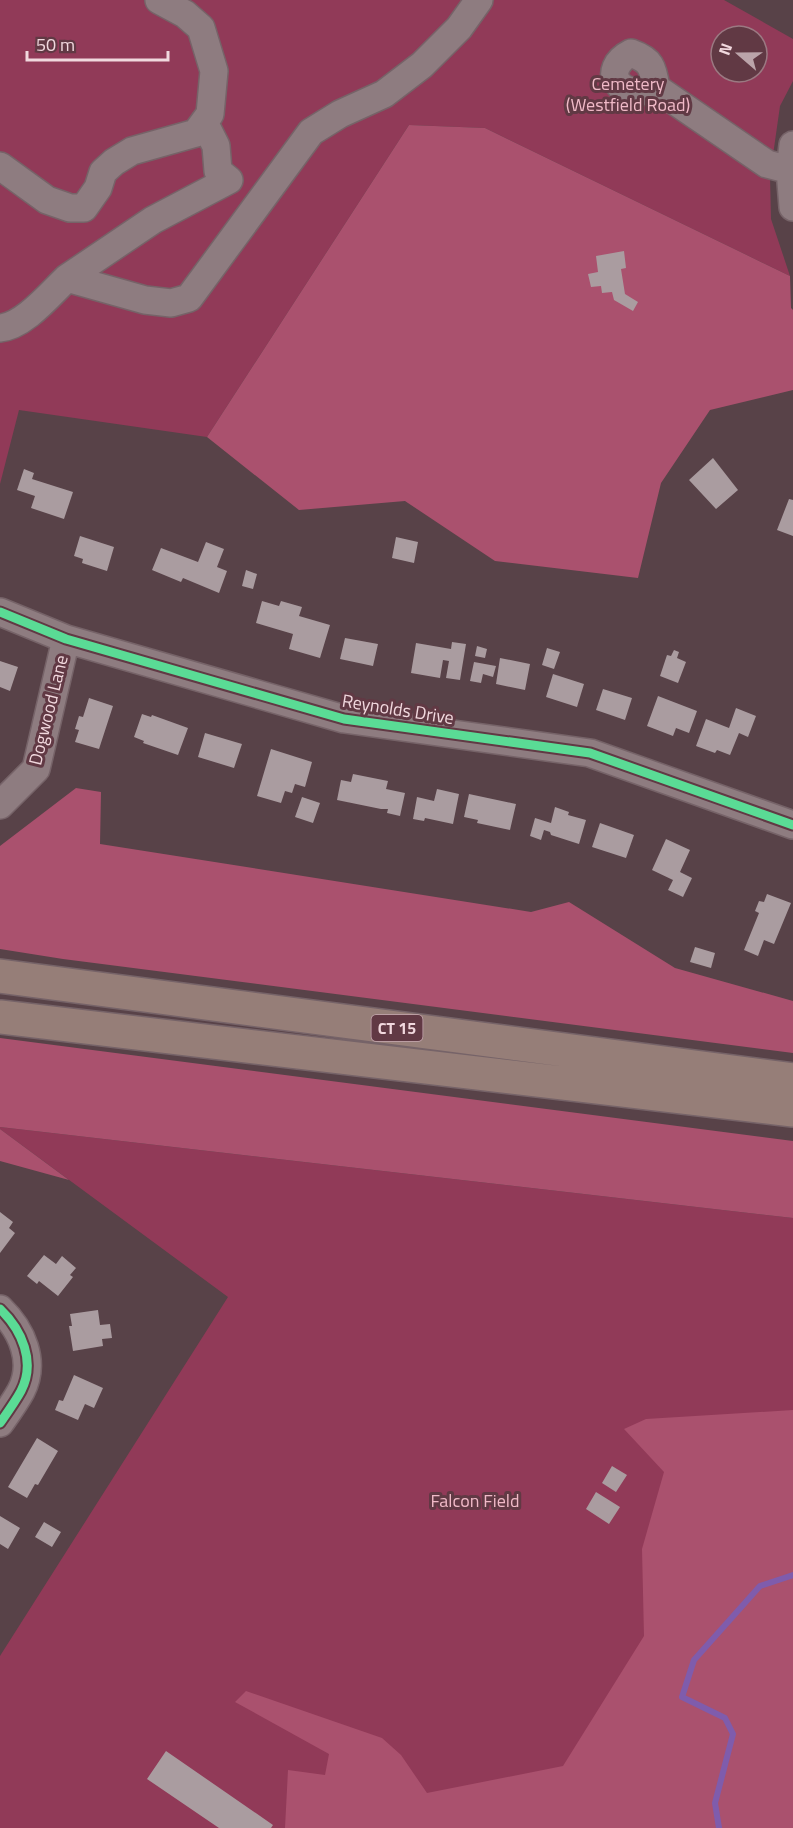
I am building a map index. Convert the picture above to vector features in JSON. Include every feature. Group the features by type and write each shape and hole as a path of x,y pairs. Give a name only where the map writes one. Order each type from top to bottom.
{"highway":[{"name":"CT 15","path":"0,976 793,1080"},
{"name":"CT 15","path":"0,1017 793,1110"}],"street":[{"path":"0,166 47,200 70,208 84,208 98,188 104,172 114,162 132,152 196,133 210,114 214,71 201,28 184,14 159,0"},
{"path":"67,278 145,300 171,303 189,298 310,132 340,114 384,94 422,65 459,28 479,0"},
{"path":"656,88 767,164 792,157 793,207"},
{"path":"0,328 7,328 29,314 67,278 153,220 229,180 218,171 216,146 204,122"},
{"name":"Reynolds Drive","path":"0,612 66,639 344,719 590,753 793,825"},
{"name":"Dogwood Lane","path":"0,804 36,769 66,639"},
{"path":"0,1309 21,1336 28,1363 22,1389 0,1423"}],"green space":[{"name":"Cemetery (Westfield Road)","path":"0,0 724,0 766,24 709,24 709,84 769,84 769,25 793,39 793,81 780,106 770,176 771,219 790,276 485,128 409,125 207,437 19,410 0,484"},
{"name":"Falcon Field","path":"0,1127 793,1218 793,1828 0,1828 0,1656 228,1297"}],"shaded area":[{"path":"409,125 485,128 790,276 791,308 793,310 793,390 710,410 661,483 638,578 495,561 405,501 299,510 207,437"},
{"path":"76,788 101,792 100,844 531,912 569,902 675,968 793,1001 793,1053 0,949 0,846"},
{"path":"0,1038 793,1141 793,1218 0,1127"},
{"path":"0,1129 69,1180 0,1161"},
{"path":"793,1410 793,1828 285,1828 288,1770 325,1775 329,1754 235,1702 246,1691 382,1738 401,1755 427,1793 563,1766 644,1636 642,1549 664,1472 624,1429 646,1419"}],"building":[{"path":"624,251 626,268 621,269 625,294 638,302 633,311 614,300 612,292 602,293 601,286 591,287 588,274 598,272 596,256"},
{"path":"713,458 738,490 716,509 689,480"},
{"path":"24,469 34,473 32,479 73,492 64,519 31,508 35,496 17,490"},
{"path":"789,499 793,500 793,536 777,530"},
{"path":"80,536 114,547 107,571 82,563 83,559 74,556"},
{"path":"396,537 418,542 414,563 392,558"},
{"path":"206,542 224,549 217,567 227,571 219,593 183,578 181,582 152,570 161,548 198,562"},
{"path":"246,570 257,574 253,589 242,586"},
{"path":"262,601 279,606 281,601 302,607 299,616 330,625 320,658 289,649 293,634 256,623"},
{"path":"345,638 378,644 373,666 340,659"},
{"path":"452,642 466,644 460,680 446,678 449,661 443,660 440,678 411,673 416,643 451,649"},
{"path":"477,646 487,649 485,658 475,656"},
{"path":"547,648 560,652 554,669 542,665"},
{"path":"674,650 679,652 677,658 686,662 678,683 660,676 667,655 671,656"},
{"path":"500,658 530,664 525,690 496,684"},
{"path":"0,661 18,667 10,691 0,687"},
{"path":"474,662 496,666 493,677 483,674 481,683 470,681"},
{"path":"553,674 584,684 577,707 546,697"},
{"path":"603,689 632,698 625,720 596,710"},
{"path":"658,696 697,711 689,733 676,728 673,736 647,726"},
{"path":"89,698 113,706 99,749 75,742 79,730 75,729 79,716 83,717"},
{"path":"736,708 756,716 748,737 739,733 730,755 717,750 715,753 696,746 706,719 729,728"},
{"path":"142,714 151,717 152,715 188,728 178,755 143,743 144,741 134,737"},
{"path":"205,733 242,744 234,768 198,757"},
{"path":"271,749 312,762 305,787 295,784 292,793 285,791 281,803 257,796"},
{"path":"353,774 388,781 386,789 405,793 400,816 387,813 388,809 337,800 341,780 351,782"},
{"path":"437,789 459,794 453,824 425,818 424,821 413,819 417,797 434,801"},
{"path":"469,794 516,804 510,830 477,823 478,820 464,817"},
{"path":"302,797 320,803 313,823 295,817"},
{"path":"555,807 569,812 568,815 586,820 579,844 551,835 550,832 544,830 541,840 530,836 535,818 551,823"},
{"path":"600,823 634,835 626,858 592,847"},
{"path":"666,839 690,850 680,872 692,878 683,897 668,890 673,880 652,870"},
{"path":"767,894 791,903 774,944 764,940 758,956 744,950 759,913 755,911 759,901 764,902"},
{"path":"695,947 715,953 711,968 690,962"},
{"path":"0,1212 13,1222 9,1228 15,1233 0,1253"},
{"path":"44,1255 56,1264 62,1256 76,1268 70,1275 73,1277 58,1296 39,1281 37,1284 27,1276"},
{"path":"98,1310 100,1325 110,1324 112,1338 102,1339 103,1346 73,1351 69,1326 72,1326 70,1314"},
{"path":"74,1375 103,1388 94,1408 85,1404 78,1420 55,1410 59,1400 63,1401"},
{"path":"37,1438 58,1451 38,1485 35,1484 27,1498 8,1487"},
{"path":"612,1466 627,1475 616,1492 602,1483"},
{"path":"596,1492 620,1507 609,1524 586,1509"},
{"path":"0,1516 20,1528 8,1549 0,1544"},
{"path":"44,1522 61,1532 52,1547 35,1537"},
{"path":"166,1751 273,1825 271,1828 219,1828 147,1779"}],"waterway":[{"path":"719,1828 715,1803 733,1734 725,1718 682,1697 694,1660 760,1586 793,1575"}],"cycle path":[{"path":"0,612 66,639 344,719 590,753 793,825"},
{"path":"0,1309 15,1327 27,1358 27,1369 21,1391 0,1423"}]}
